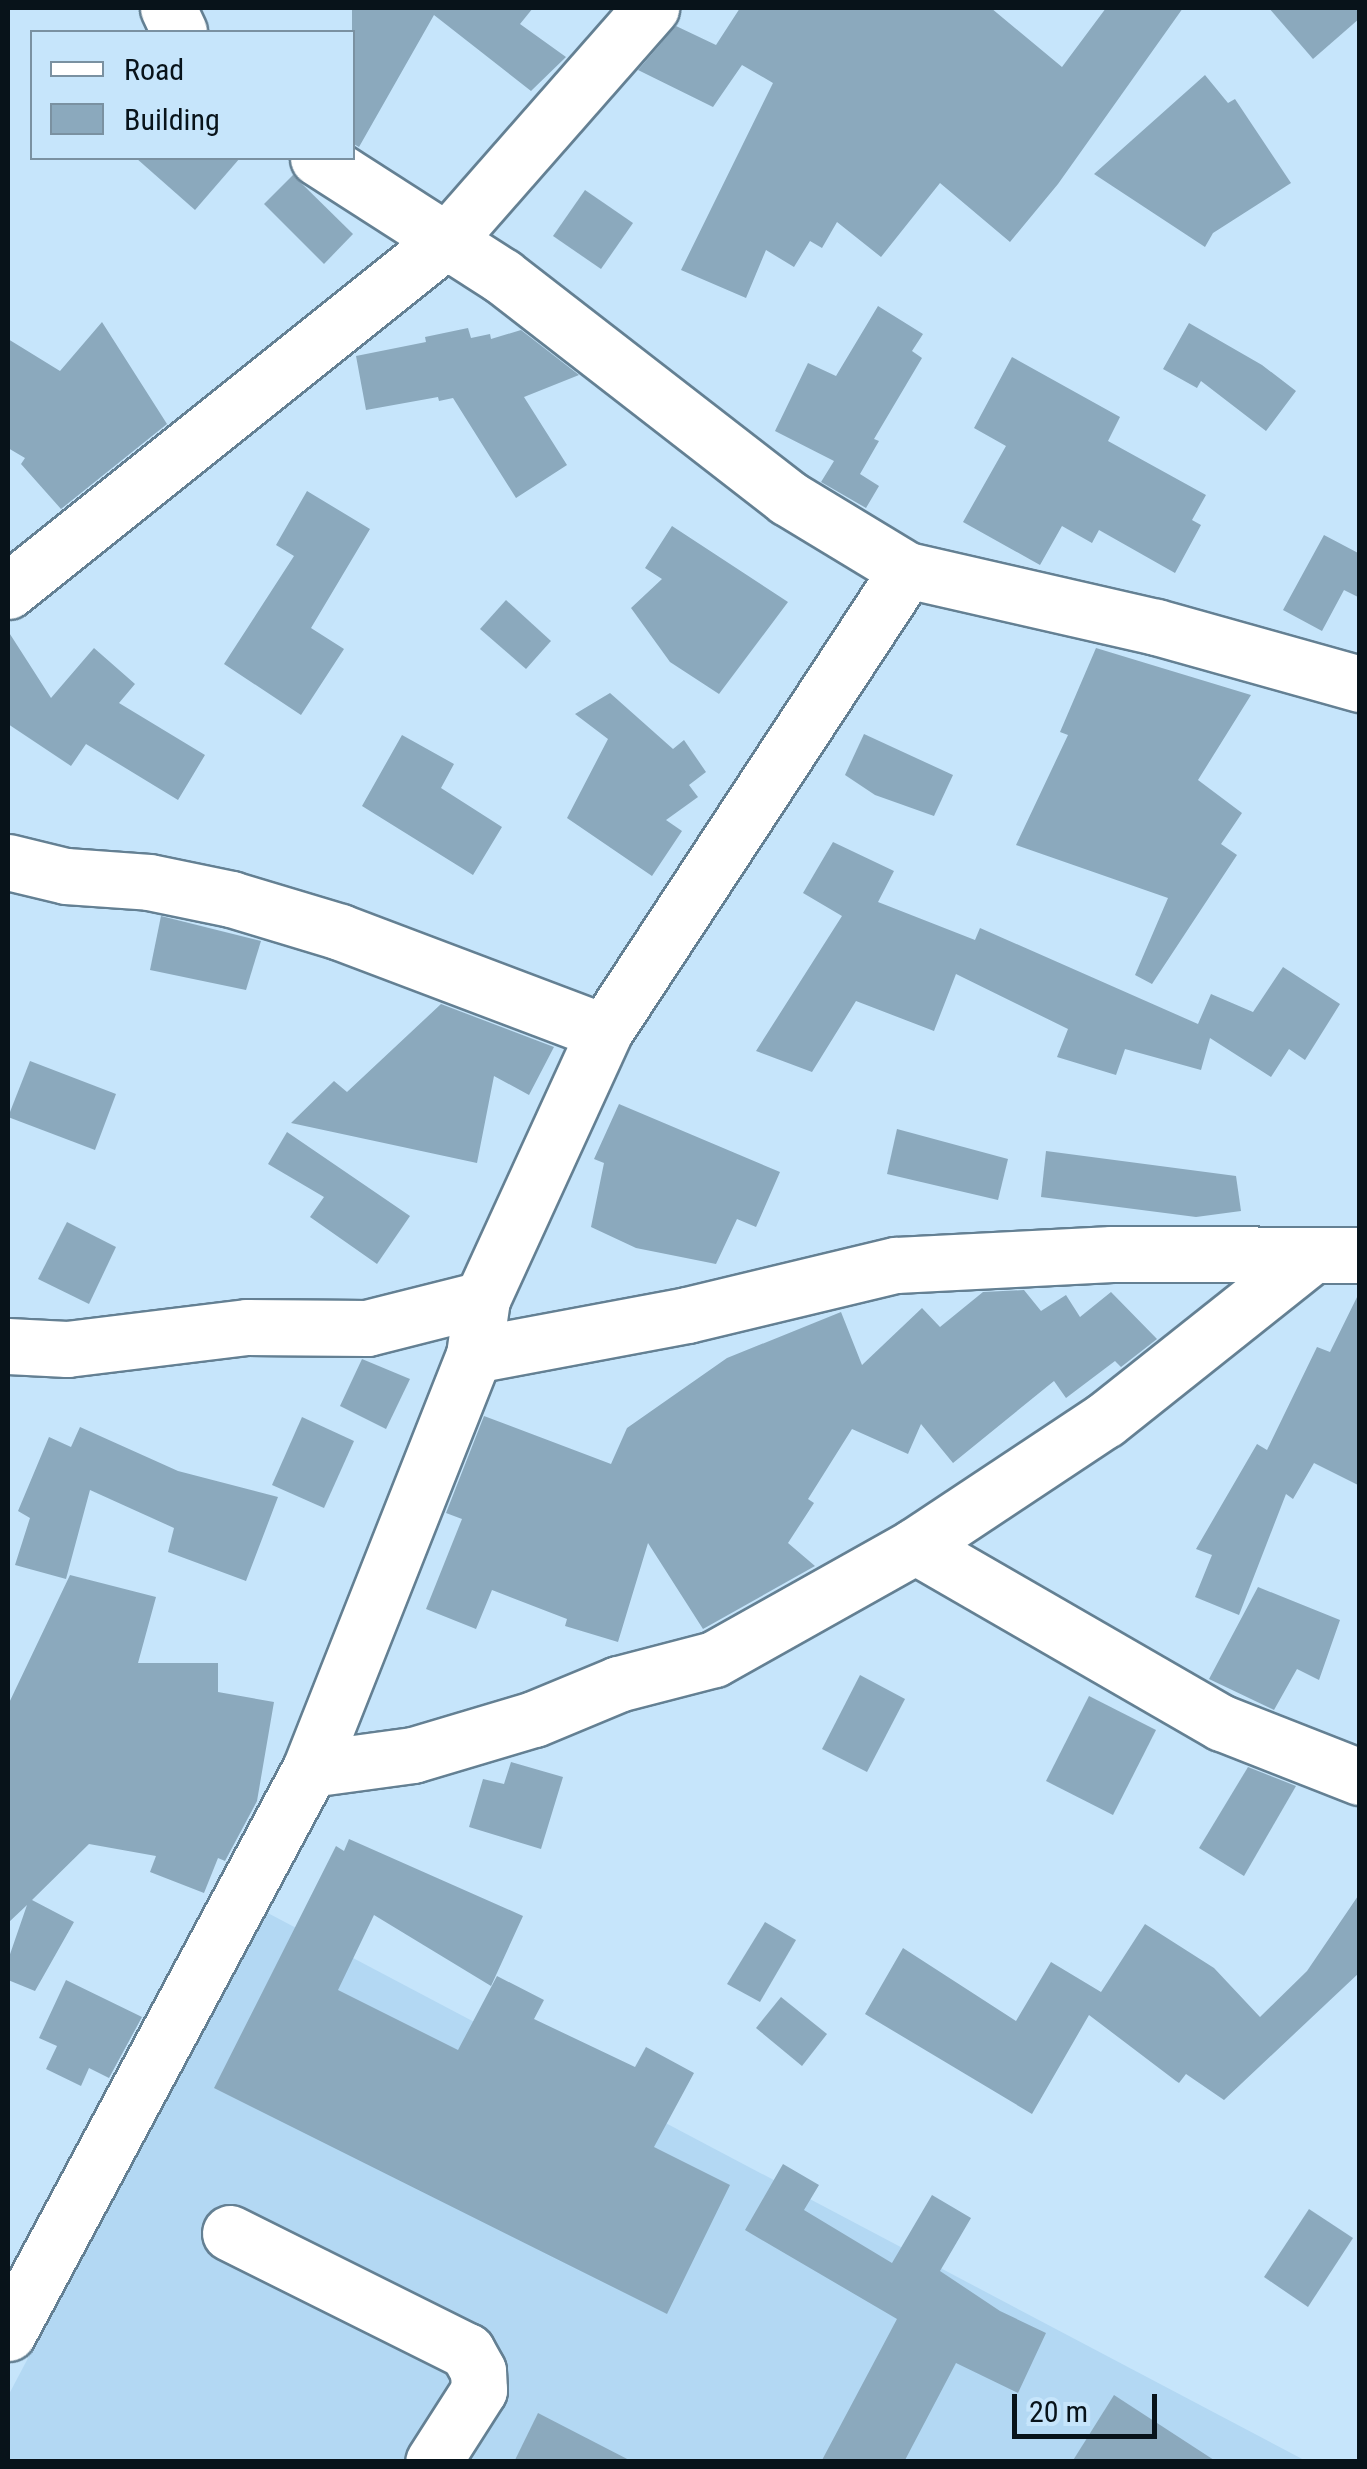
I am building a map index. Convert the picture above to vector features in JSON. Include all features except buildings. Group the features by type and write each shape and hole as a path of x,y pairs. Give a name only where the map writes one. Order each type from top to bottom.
{"street":[{"path":"8,591 448,239 651,8"},
{"path":"321,160 448,239 629,372 788,498 907,570 1156,627 1360,684"},
{"path":"8,2333 310,1768 474,1354 482,1299 604,1032 907,570"},
{"path":"8,862 66,876 149,882 232,899 340,932 604,1032"},
{"path":"474,1354 687,1315 896,1265 1112,1254 1334,1256"},
{"path":"310,1768 412,1755 534,1720 618,1684 714,1659 914,1546 1105,1420 1334,1256"},
{"path":"8,1346 67,1349 247,1327 366,1328 482,1299"},
{"path":"914,1546 1222,1723 1360,1777"},
{"path":"230,2234 467,2351 478,2371 478,2390 433,2462"}],"shaded area":[{"path":"264,1911 1306,2461 8,2462 8,2396"}]}
